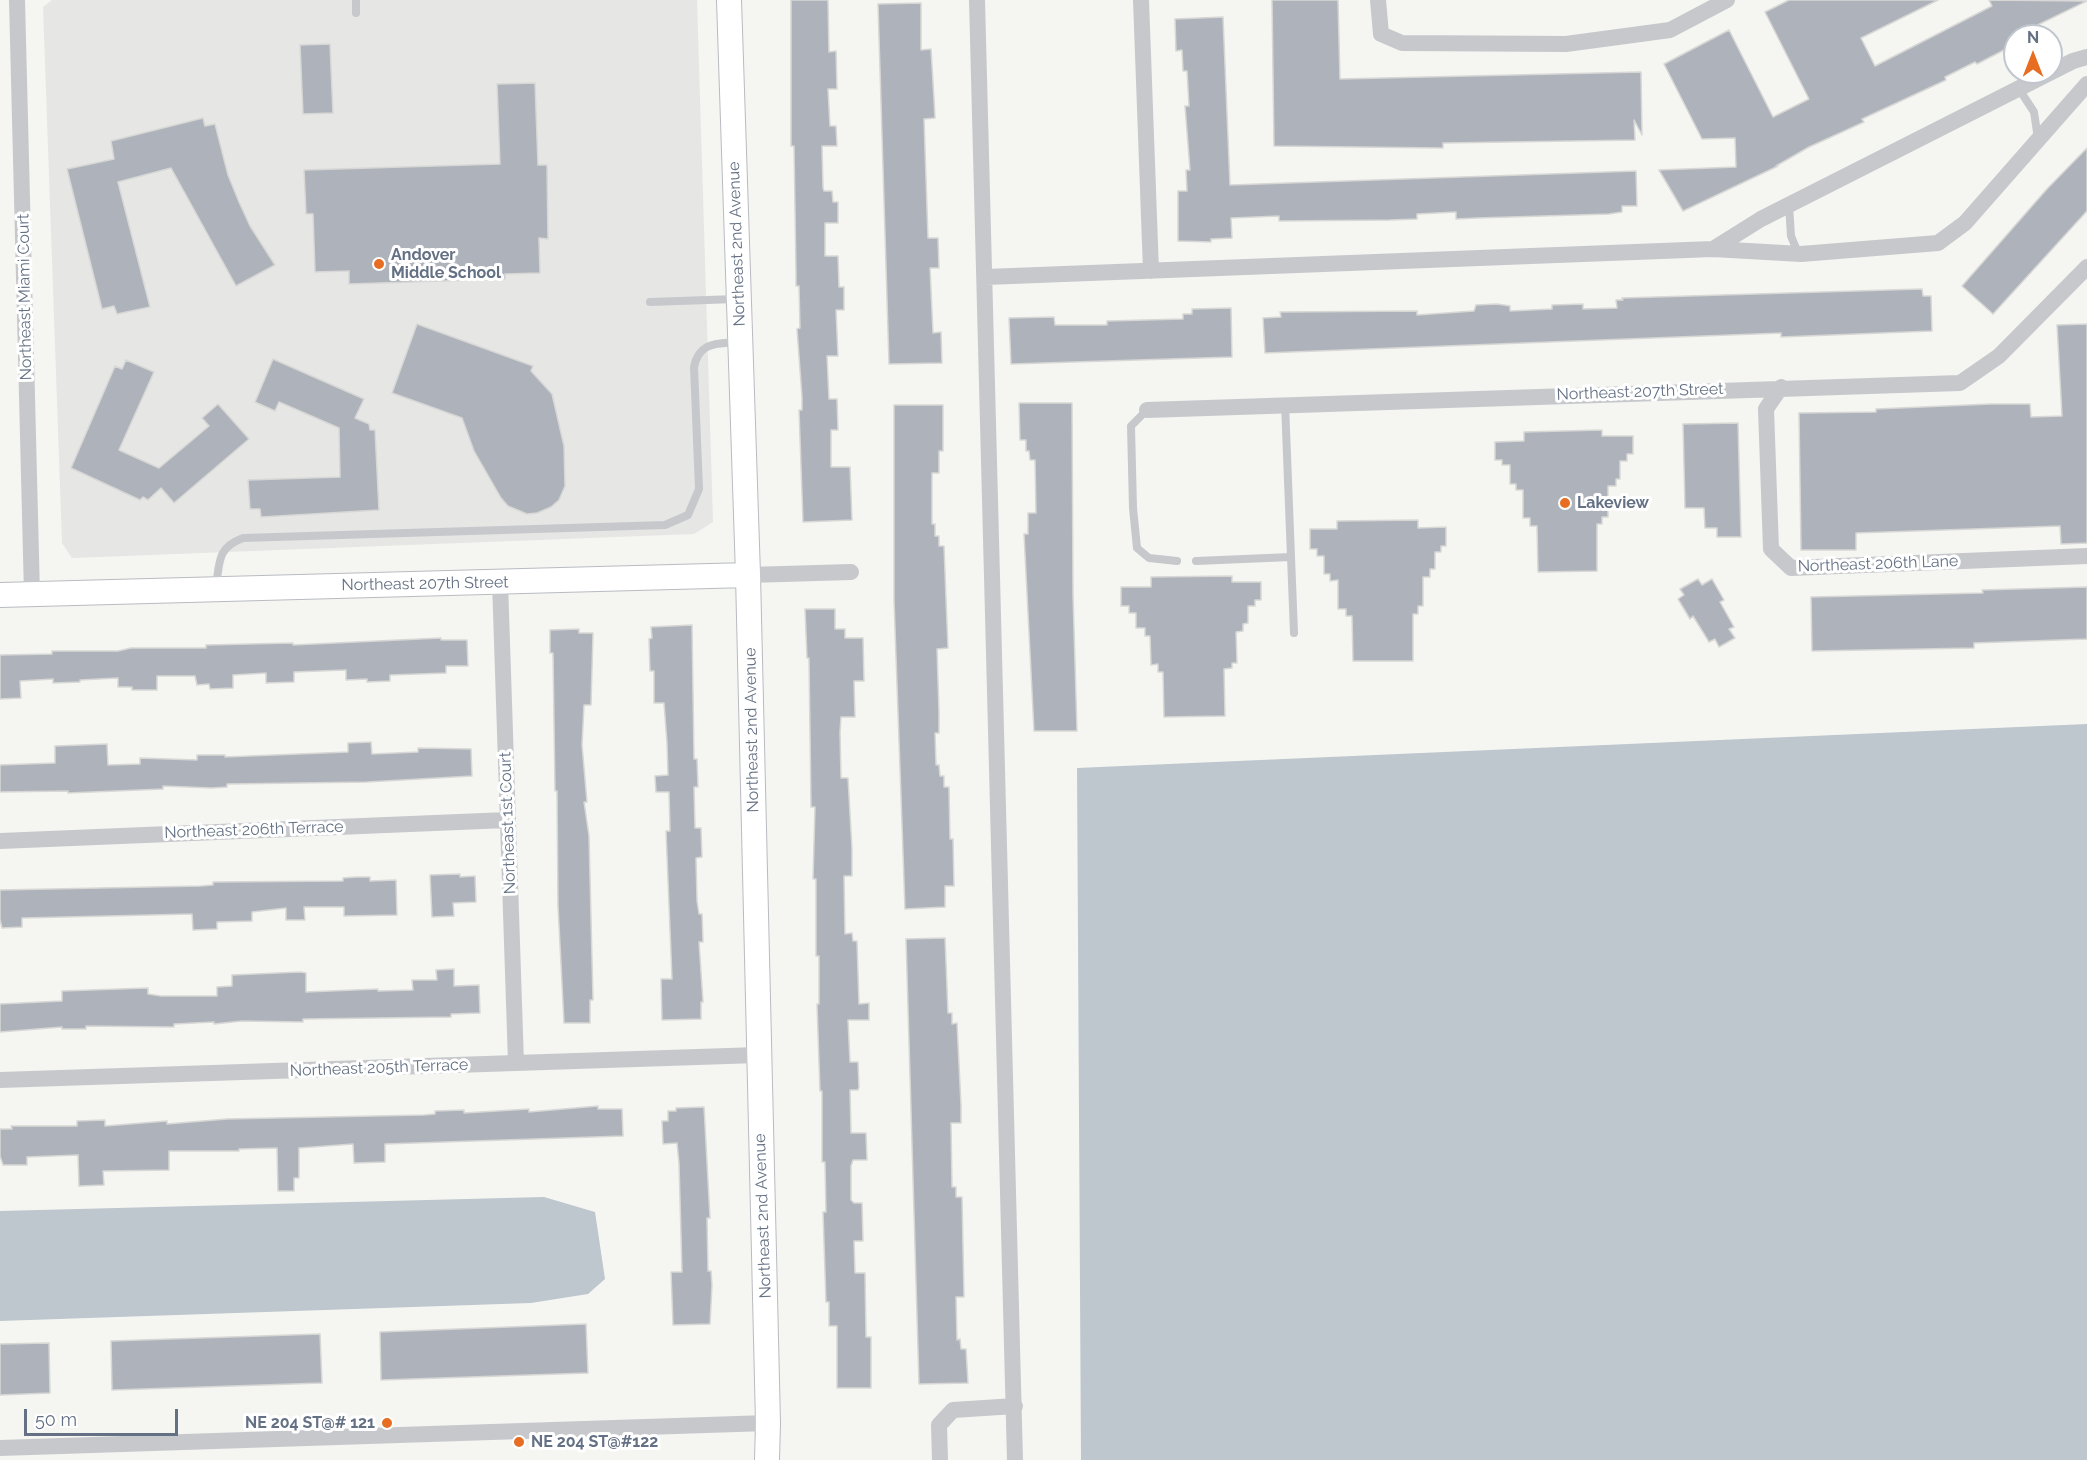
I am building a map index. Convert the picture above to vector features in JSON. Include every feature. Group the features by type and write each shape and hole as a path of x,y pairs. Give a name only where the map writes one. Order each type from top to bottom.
{"street":[{"name":"Northeast Miami Court","path":"17,0 32,594"},
{"name":"Northeast 2nd Avenue","path":"729,0 748,575 768,1423 766,1460"},
{"path":"977,0 1016,1460"},
{"path":"1141,0 1151,271"},
{"path":"1378,0 1381,34 1402,44 1566,44 1670,30 1727,0"},
{"path":"1713,249 1789,205 2073,61 2087,57"},
{"path":"986,277 1713,249 1798,253 1938,243 1965,224 2087,84"},
{"name":"Northeast 207th Street","path":"1147,410 1285,403 1960,383 1999,356 2087,267"},
{"name":"Northeast 206th Lane","path":"1781,387 1766,409 1771,549 1791,568 2087,556"},
{"name":"Northeast 207th Street","path":"0,596 216,588 851,572"},
{"name":"Northeast 1st Court","path":"500,582 516,1063"},
{"name":"Northeast 206th Terrace","path":"0,841 507,820"},
{"name":"Northeast 205th Terrace","path":"0,1080 758,1056"},
{"path":"940,1460 939,1425 953,1410 1015,1406"},
{"path":"0,1448 768,1423"}],"lane":[{"path":"356,0 356,13"},
{"path":"2019,89 2034,112 2038,140"},
{"path":"1789,205 1791,237 1798,253"},
{"path":"650,302 739,299"},
{"path":"216,588 221,554 229,543 243,538 665,525 678,521 688,515 699,489 694,367 696,355 706,345 740,341"},
{"path":"1285,403 1294,633"},
{"path":"1147,410 1131,426 1132,496 1137,548 1149,558 1177,561"},
{"path":"1196,561 1292,556"}],"shaded area":[{"name":"Andover Middle School","path":"52,0 697,0 713,522 694,534 72,558 62,543 43,7"},
{"path":"2087,724 2087,1460 1081,1460 1077,768"},
{"path":"544,1197 595,1212 605,1279 588,1294 531,1303 0,1321 0,1211"}],"building":[{"path":"791,0 828,0 829,52 836,51 837,89 828,89 830,126 836,126 837,146 822,146 823,188 824,191 832,191 833,202 838,202 838,223 825,223 825,256 838,256 839,287 844,287 844,310 836,310 838,356 827,356 829,399 837,399 838,430 831,430 831,467 850,467 852,520 803,522 799,410 802,410 802,397 797,329 800,328 799,286 796,286 794,146 791,146"},
{"path":"1272,0 1338,0 1340,79 1641,72 1642,135 1634,120 1635,140 1443,143 1443,148 1274,146"},
{"path":"1789,0 1938,0 1861,38 1875,66 1992,6 1989,0 2087,1 2040,24 2003,24 2003,51 1945,77 1946,80 1862,119 1864,122 1809,147 1776,166 1778,166 1683,211 1659,170 1736,167 1735,138 1702,139 1664,64 1729,30 1773,117 1809,99 1765,12"},
{"path":"921,3 921,50 931,49 934,99 935,118 924,119 928,238 938,238 939,268 930,268 933,333 941,332 942,363 889,364 878,4"},
{"path":"1223,17 1230,185 1636,171 1637,206 1622,206 1622,212 1609,214 1456,219 1456,212 1417,214 1417,219 1390,220 1279,221 1279,216 1231,218 1232,238 1211,239 1211,242 1178,241 1178,191 1187,191 1186,170 1190,170 1185,106 1189,106 1187,71 1183,71 1182,50 1176,51 1175,19"},
{"path":"330,44 333,113 303,114 300,45"},
{"path":"535,83 538,165 547,165 548,239 539,238 540,273 505,274 505,279 349,284 349,271 315,272 313,214 306,214 304,170 500,164 497,84"},
{"path":"203,118 205,126 215,124 228,175 239,202 250,226 275,265 236,286 171,168 118,182 150,307 117,314 114,306 102,309 67,169 114,159 111,141"},
{"path":"2087,148 2087,211 1993,314 1962,286 2047,189"},
{"path":"1922,289 1923,296 1931,296 1932,331 1781,337 1781,333 1265,353 1263,318 1281,317 1280,312 1417,311 1417,315 1474,311 1476,305 1497,304 1510,306 1510,311 1552,309 1552,305 1583,304 1583,309 1617,308 1616,300 1623,300 1622,298"},
{"path":"1231,308 1232,357 1011,364 1009,318 1054,317 1055,325 1107,325 1107,321 1183,319 1183,314 1192,314 1192,309"},
{"path":"417,324 533,366 531,371 552,394 564,446 565,486 559,500 551,507 537,513 527,514 508,506 474,451 462,418 392,393"},
{"path":"2087,324 2087,543 2061,544 2060,526 1856,533 1856,550 1801,550 1799,413 1876,412 1876,409 2030,404 2031,417 2062,416 2057,325"},
{"path":"273,359 364,399 355,418 369,424 370,430 375,430 379,510 261,517 260,509 250,509 248,480 340,477 339,428 279,402 275,411 255,402"},
{"path":"126,360 154,372 119,450 159,468 209,426 202,418 218,404 249,439 174,503 161,488 148,500 143,497 140,500 71,468 115,366 122,369"},
{"path":"1019,403 1072,403 1073,595 1077,731 1034,731 1024,534 1028,534 1028,513 1036,513 1035,460 1030,460 1029,451 1026,451 1026,440 1020,440"},
{"path":"894,405 943,405 943,451 939,451 939,473 932,473 932,524 935,524 935,536 939,536 939,546 944,546 948,648 937,649 939,733 935,733 936,765 939,765 940,776 944,776 944,787 949,787 950,839 953,839 954,886 945,886 945,907 905,909 894,600"},
{"path":"1738,423 1741,537 1717,537 1717,528 1705,528 1704,508 1685,508 1683,424"},
{"name":"Lakeview","path":"1602,430 1602,436 1633,436 1633,454 1627,454 1627,461 1620,461 1620,479 1616,479 1616,486 1608,486 1608,517 1602,517 1602,524 1597,524 1597,571 1538,572 1537,526 1530,526 1530,518 1523,518 1523,490 1516,490 1516,484 1510,484 1510,465 1502,465 1502,460 1495,460 1495,442 1524,441 1524,432"},
{"path":"1418,520 1418,528 1446,527 1446,546 1441,546 1441,552 1435,552 1435,569 1430,569 1430,577 1423,577 1423,606 1418,606 1418,614 1413,614 1413,661 1353,661 1352,616 1346,616 1346,609 1338,609 1338,580 1330,581 1330,574 1324,574 1324,556 1317,556 1317,549 1310,549 1310,529 1337,529 1337,521"},
{"path":"1232,576 1232,582 1261,582 1261,600 1255,600 1255,606 1248,606 1248,623 1243,624 1243,631 1236,632 1237,663 1232,663 1232,668 1224,669 1225,716 1164,717 1163,672 1158,672 1158,664 1151,665 1150,636 1145,636 1145,628 1136,628 1136,613 1129,613 1129,606 1121,606 1121,587 1151,587 1151,577"},
{"path":"1698,579 1702,585 1712,579 1724,600 1720,602 1734,627 1729,629 1735,638 1719,647 1715,639 1709,642 1693,616 1690,619 1678,599 1684,595 1680,589"},
{"path":"2087,587 2087,639 1974,643 1974,648 1812,651 1811,597 1983,593 1982,590"},
{"path":"805,609 835,609 835,629 845,629 845,638 863,638 864,681 854,681 855,717 841,717 840,732 841,778 848,778 852,849 852,876 844,876 845,934 852,933 853,941 857,941 859,1004 869,1003 869,1020 848,1020 850,1062 858,1062 859,1087 858,1090 850,1090 851,1133 866,1133 867,1160 853,1160 851,1166 851,1200 854,1203 862,1203 863,1241 854,1241 855,1273 865,1273 866,1337 871,1337 871,1388 837,1388 837,1326 829,1326 829,1302 826,1302 823,1212 826,1212 825,1162 822,1162 822,1091 820,1091 817,1004 819,1004 819,956 816,956 816,879 813,879 815,807 811,807 809,658 807,658"},
{"path":"692,625 694,759 697,759 698,787 694,787 695,828 701,828 702,857 696,858 697,901 699,914 702,914 703,942 699,942 703,1002 701,1002 701,1019 662,1020 661,979 672,979 666,831 670,831 669,792 656,792 655,776 668,775 667,743 664,703 654,703 654,671 650,671 649,639 652,638 651,627"},
{"path":"579,629 579,633 593,633 591,705 584,705 582,745 587,802 584,802 589,836 593,1000 590,1000 590,1023 564,1023 558,906 553,653 550,653 550,630"},
{"path":"441,638 441,640 467,640 468,666 446,666 446,673 390,675 390,681 367,682 367,679 346,680 346,670 294,672 294,682 266,683 266,673 233,675 233,688 210,689 209,684 197,685 195,676 157,676 157,690 132,690 132,687 118,687 118,678 53,683 53,679 20,681 21,698 0,699 0,655 52,654 52,651 118,651 131,648 206,648 206,645 293,643 293,645"},
{"path":"371,742 372,754 418,752 418,748 471,749 472,776 367,782 227,784 227,787 212,788 163,786 163,789 68,793 68,791 0,792 0,765 55,763 55,746 107,744 108,765 140,764 140,758 197,760 197,755 225,755 225,757 348,752 348,743"},
{"path":"460,874 460,877 475,876 476,902 453,903 454,916 432,917 430,875"},
{"path":"370,877 370,881 396,880 397,915 344,916 344,907 304,907 305,920 286,920 286,908 252,912 252,921 217,922 217,929 193,930 192,914 22,918 22,927 2,928 0,919 0,890 201,886 213,885 213,882 343,881 343,878"},
{"path":"945,938 948,1013 952,1013 952,1024 957,1023 961,1105 961,1123 951,1123 952,1187 956,1187 956,1197 962,1197 964,1297 956,1297 957,1340 960,1339 961,1349 966,1349 968,1383 919,1384 906,939"},
{"path":"454,969 454,986 479,985 480,1013 451,1014 451,1017 303,1019 303,1022 242,1021 214,1024 214,1022 174,1024 174,1027 86,1026 86,1029 62,1029 62,1027 0,1032 0,1004 62,1001 62,991 148,988 148,994 161,996 217,996 217,987 232,986 232,975 300,972 306,973 306,992 413,990 412,980 437,980 436,970"},
{"path":"598,1106 598,1109 622,1109 623,1136 385,1144 385,1162 354,1163 353,1144 299,1148 299,1178 294,1178 294,1191 278,1191 277,1148 239,1149 239,1151 169,1151 169,1170 103,1171 104,1185 79,1186 78,1155 27,1157 27,1165 3,1165 0,1156 0,1129 12,1129 11,1126 77,1126 77,1121 105,1120 105,1126 167,1121 167,1124 227,1119 424,1115 435,1114 435,1111 464,1110 464,1113 529,1109 529,1112"},
{"path":"704,1107 710,1218 707,1218 708,1271 711,1271 712,1285 710,1324 673,1325 671,1272 682,1272 679,1163 677,1143 663,1144 662,1121 668,1121 668,1111 676,1111 676,1108"},
{"path":"586,1324 588,1373 381,1380 380,1332"},
{"path":"320,1334 322,1383 112,1390 111,1341"},
{"path":"49,1343 50,1393 0,1395 0,1344"}],"place":[{"name":"Andover Middle School","path":"379,264"},
{"name":"Lakeview","path":"1565,503"},
{"name":"NE 204 ST@# 121","path":"387,1423"},
{"name":"NE 204 ST@#122","path":"519,1442"}]}
